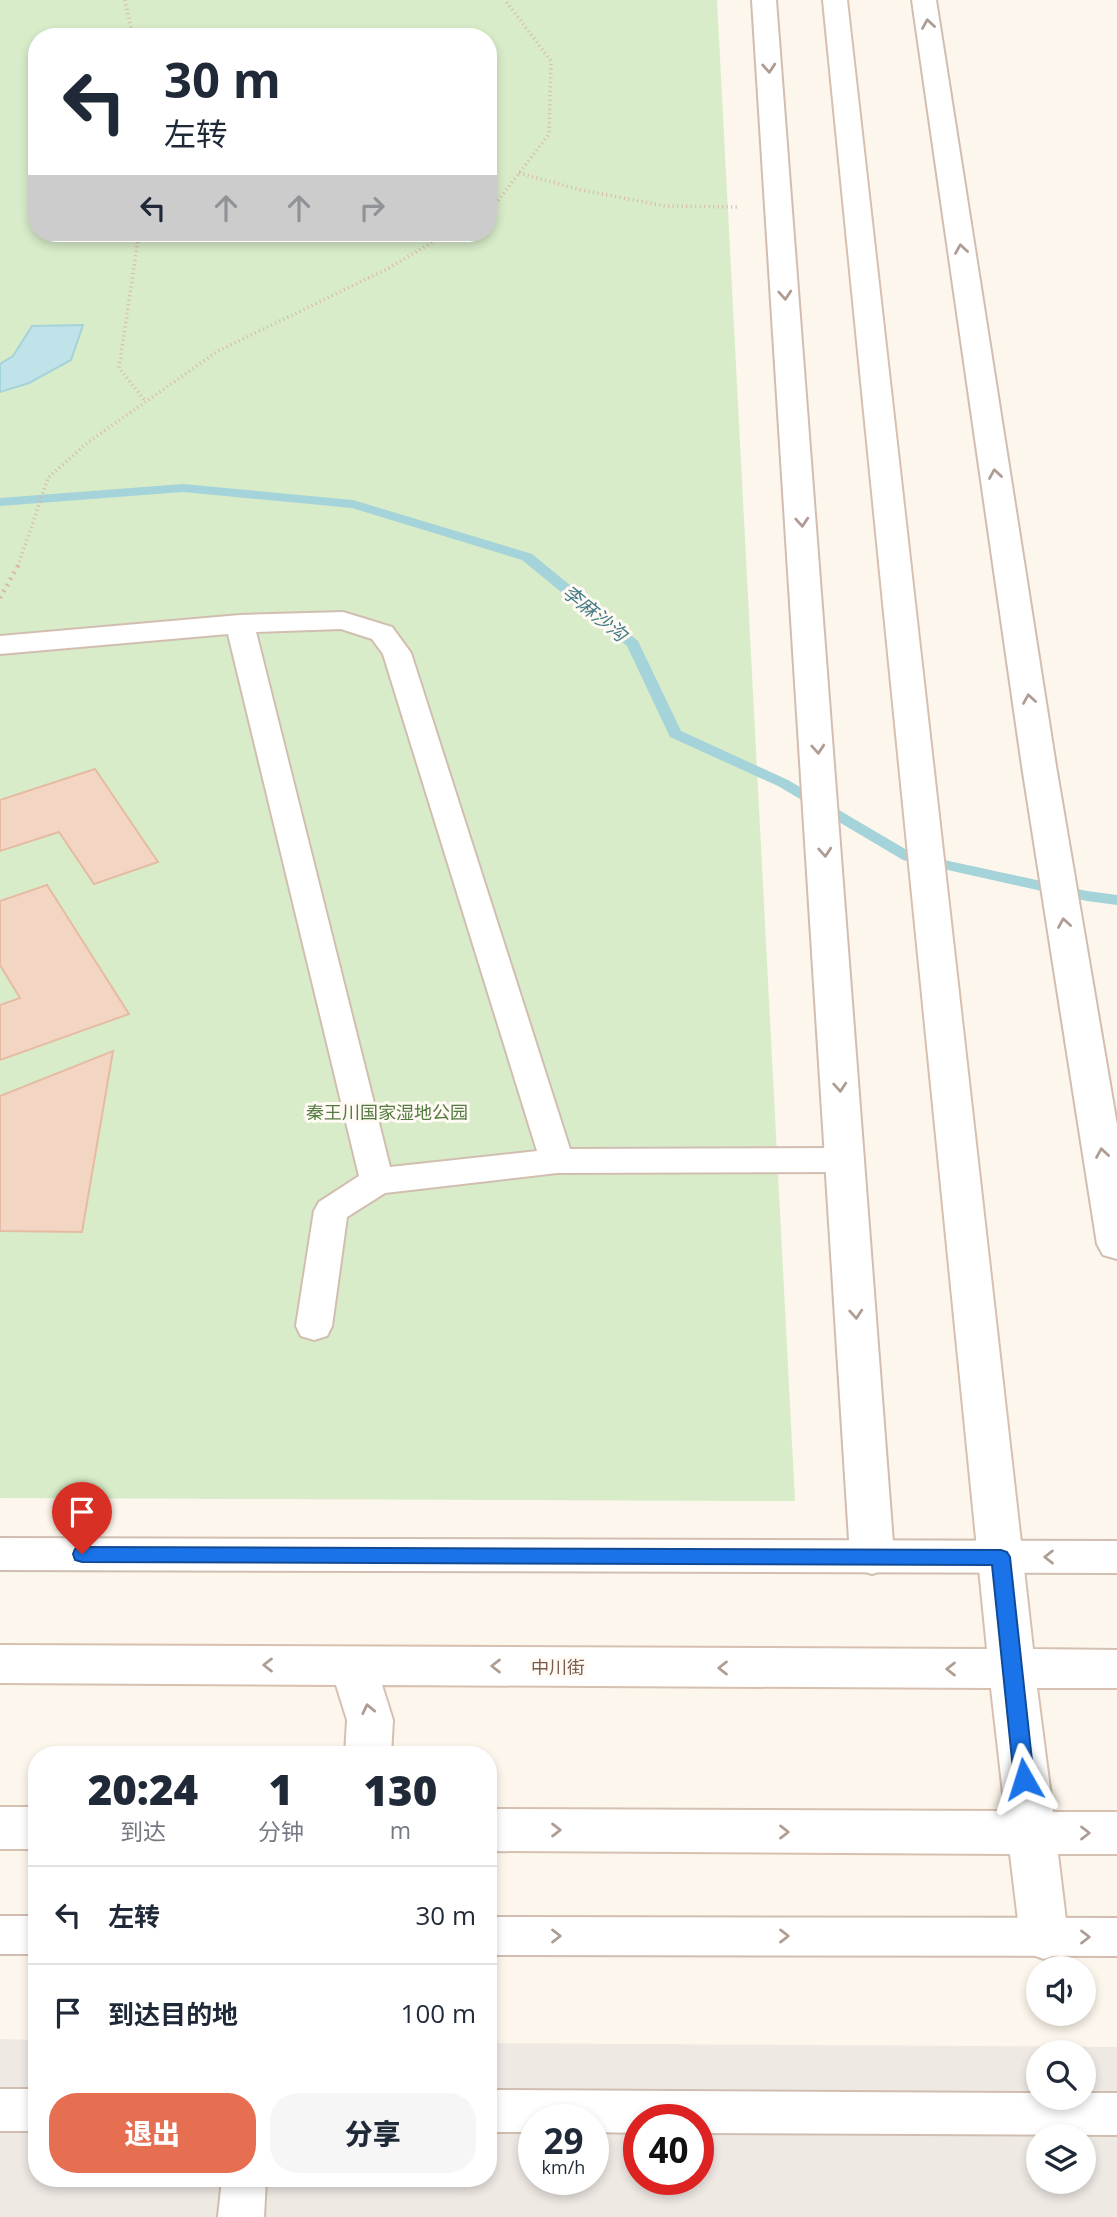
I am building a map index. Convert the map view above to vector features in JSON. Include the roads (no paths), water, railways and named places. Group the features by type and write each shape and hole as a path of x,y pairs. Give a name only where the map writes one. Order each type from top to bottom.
{"street":[{"path":"764,0 872,1556"},
{"path":"835,0 1012,1669 1044,1937"},
{"path":"924,0 1039,766 1117,1244"},
{"name":"中川街","path":"0,1664 1117,1669"},
{"path":"350,1666 363,1690 370,1716 368,1746"},
{"path":"0,1828 28,1828"},
{"path":"497,1830 1117,1833"}],"lane":[{"path":"0,645 240,624 343,620 382,633 397,653 557,1161"},
{"path":"240,624 377,1181"},
{"path":"314,1326 331,1211 377,1181 557,1161 845,1160"},
{"path":"0,1554 1117,1557"},
{"path":"0,1935 28,1935"},
{"path":"497,1936 1117,1937"},
{"path":"0,2109 28,2110"},
{"path":"497,2111 1117,2114"},
{"path":"241,2217 243,2187"}],"water":[{"path":"83,325 71,360 29,383 0,392 0,364 13,356 32,326"}],"waterway":[{"name":"李麻沙沟","path":"0,502 183,488 353,504 527,557 633,644 675,734 783,783 908,857 1087,896 1117,900"}],"park label":[{"name":"秦王川国家湿地公园","path":"387,1112"}]}
